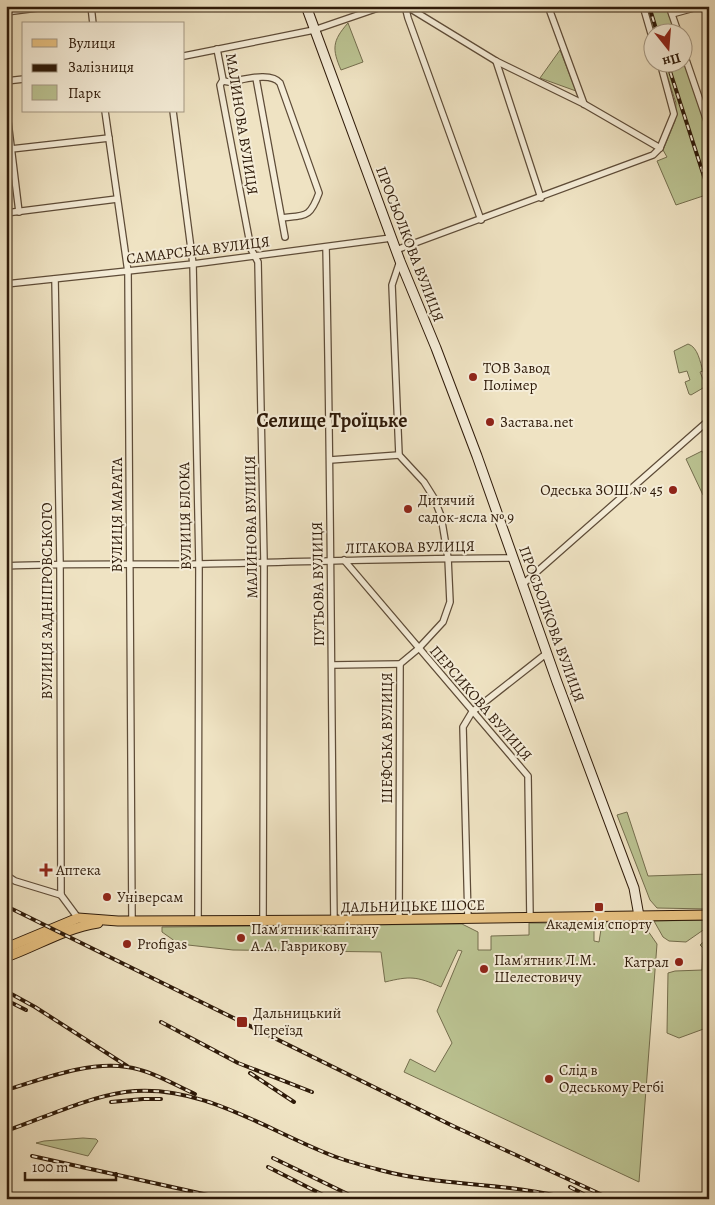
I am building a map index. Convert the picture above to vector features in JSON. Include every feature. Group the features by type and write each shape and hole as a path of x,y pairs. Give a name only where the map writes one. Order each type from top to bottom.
{"main road":[{"name":"ДАЛЬНИЦЬКЕ ШОСЕ","path":"118,921 399,920 709,914"},
{"path":"9,947 78,918 118,921"},
{"path":"6,957 75,928 118,921"}],"street":[{"path":"6,12 53,6"},
{"path":"91,6 93,22"},
{"name":"ПРОСЬОЛКОВА ВУЛИЦЯ","path":"306,6 400,262 436,348 514,558 634,888 639,916"},
{"path":"185,56 314,30 384,6"},
{"path":"406,6 496,61 584,104 660,148"},
{"path":"406,6 408,18 481,220"},
{"path":"548,6 584,104"},
{"path":"643,6 648,22"},
{"path":"669,6 675,22"},
{"path":"672,14 702,6"},
{"name":"МАЛИНОВА ВУЛИЦЯ","path":"217,49 223,81 220,85 251,248 258,262 264,561 263,921"},
{"path":"496,61 542,198"},
{"path":"396,250 542,198 653,155 660,148 674,114 663,72"},
{"path":"690,72 709,127"},
{"path":"223,81 272,77 280,83 319,192 312,209 308,213 282,218"},
{"path":"256,78 285,237"},
{"path":"6,82 22,79"},
{"path":"6,104 19,212"},
{"name":"ВУЛИЦЯ МАРАТА","path":"105,112 128,272 132,921"},
{"name":"ВУЛИЦЯ БЛОКА","path":"173,112 193,264 199,564 198,921"},
{"path":"12,149 108,138"},
{"path":"6,213 117,199"},
{"name":"САМАРСЬКА ВУЛИЦЯ","path":"6,284 128,272 392,238"},
{"name":"ПУТЬОВА ВУЛИЦЯ","path":"326,247 334,920"},
{"path":"330,460 399,455 392,285 400,262"},
{"name":"ВУЛИЦЯ ЗАДНІПРОВСЬКОГО","path":"55,279 60,563 61,895"},
{"path":"523,584 709,420"},
{"name":"ШЕФСЬКА ВУЛИЦЯ","path":"399,455 424,482 434,498 441,516 448,558 450,602 443,622 418,649 400,664 399,920"},
{"name":"ЛІТАКОВА ВУЛИЦЯ","path":"6,566 60,563 199,564 264,561 514,558"},
{"name":"ПЕРСИКОВА ВУЛИЦЯ","path":"344,560 528,776 530,918"},
{"path":"468,919 463,727 472,712 547,653"},
{"path":"332,665 400,664"},
{"path":"6,875 15,881 61,895 78,918"}],"green space":[{"path":"644,6 668,6 673,22 650,22"},
{"path":"348,23 363,62 341,70 336,56 335,45 336,40"},
{"path":"560,50 576,91 540,78"},
{"path":"666,72 689,72 709,133 709,194 676,205 657,161 667,157 663,150 675,121 676,103"},
{"path":"688,344 694,348 698,355 703,371 700,372 705,384 703,388 691,395 685,382 690,380 687,371 679,373 674,351"},
{"path":"702,451 709,465 709,492 703,495 686,459"},
{"path":"627,812 648,876 709,874 709,909 657,908 650,900 617,815"},
{"path":"709,920 709,926 686,942 669,941 663,937 654,921"},
{"path":"641,921 657,944 639,1182 404,1072 410,1059 435,1072 452,1043 437,1011 462,951 458,950 441,987 413,978 385,982 381,952 233,950 179,944 162,932 162,927 462,924 478,932 478,950 491,950 491,936 529,935 529,923 592,923 594,926 594,941 599,942 602,923"},
{"path":"709,937 709,1027 679,1038 667,1033 668,973 702,970 703,948 700,945"},
{"path":"96,1139 98,1141 88,1156 36,1143 44,1141"}],"railway":[{"path":"649,6 654,22"},
{"path":"670,72 709,192"},
{"path":"6,906 453,1126 611,1199"},
{"path":"6,991 35,1007 127,1066"},
{"path":"6,1000 26,1010"},
{"path":"161,1022 238,1063 312,1092"},
{"path":"6,1090 65,1072 112,1066 144,1071 195,1094"},
{"path":"250,1073 294,1102"},
{"path":"6,1131 110,1095 125,1092 153,1091 181,1094 234,1111 336,1157 380,1170 427,1179 523,1190 570,1199"},
{"path":"111,1102 161,1099"},
{"path":"32,1156 226,1199"},
{"path":"273,1158 358,1199"},
{"path":"268,1167 331,1199"},
{"path":"570,1187 593,1199"}],"place":[{"name":"ТОВ Завод Полімер","path":"473,377"},
{"name":"Застава.net","path":"490,422"},
{"name":"Одеська ЗОШ № 45","path":"673,490"},
{"name":"Дитячий садок-ясла № 9","path":"408,509"},
{"name":"Аптека","path":"46,870"},
{"name":"Універсам","path":"107,897"},
{"name":"Академія спорту","path":"599,907"},
{"name":"Пам'ятник капітану А.А. Гаврикову","path":"241,938"},
{"name":"Profigas","path":"127,944"},
{"name":"Катрал","path":"679,962"},
{"name":"Пам'ятник Л.М. Шелестовичу","path":"484,969"},
{"name":"Дальницький Переїзд","path":"242,1022"},
{"name":"Слід в Одеському Регбі","path":"549,1079"}],"district":[{"name":"Селище Троїцьке","path":"332,420"}]}
